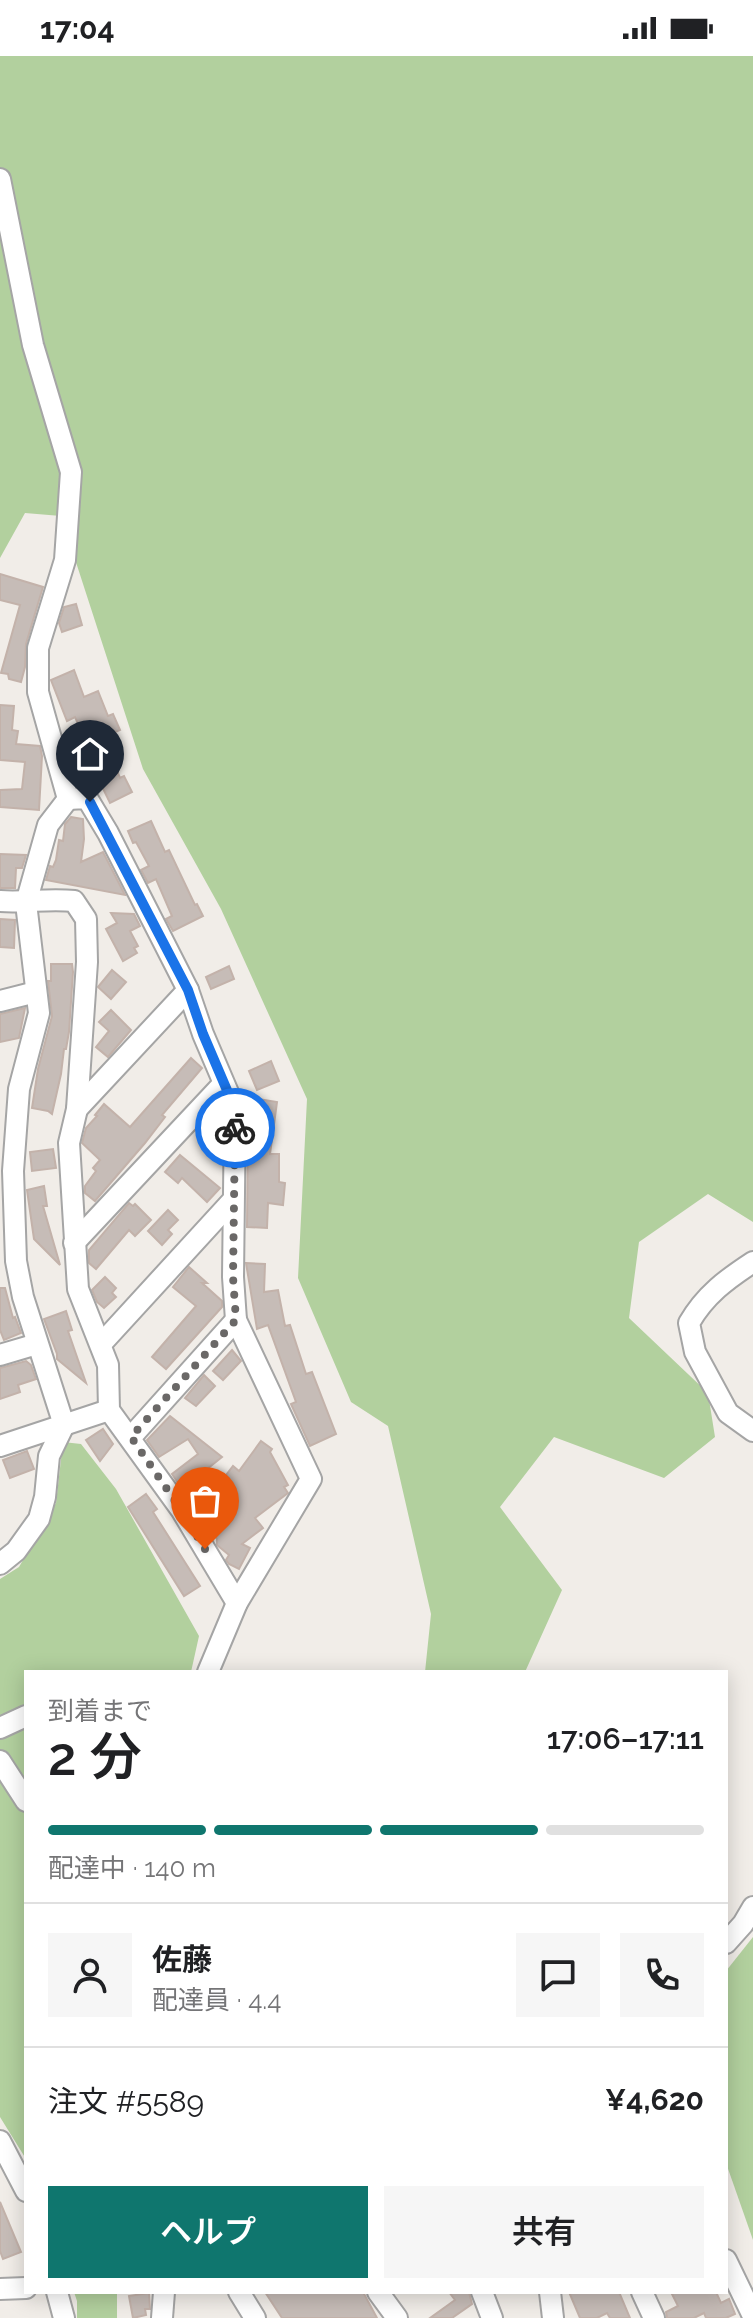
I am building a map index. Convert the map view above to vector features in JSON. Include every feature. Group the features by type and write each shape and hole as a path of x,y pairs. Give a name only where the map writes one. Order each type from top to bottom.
{"street":[{"path":"0,179 33,345 71,472 65,560 38,648 38,692 68,799"},
{"path":"0,1564 16,1551 39,1519 45,1497 49,1456 64,1425 23,1297 8,1264 13,1171 10,1092 39,1013 26,903 48,825 68,799 87,798 188,990 235,1109 233,1200 236,1320 311,1479 237,1603 209,1670"},
{"path":"0,901 74,901 86,919 87,962 77,1109 69,1143 78,1289 102,1343 108,1365 109,1410 189,1522 237,1603"},
{"path":"77,1109 188,990"},
{"path":"0,1001 36,992"},
{"path":"74,1243 223,1084"},
{"path":"102,1343 233,1200"},
{"path":"753,1262 701,1302 689,1323 695,1352 728,1413 753,1431"},
{"path":"131,1437 236,1320"},
{"path":"0,1355 37,1344"},
{"path":"0,1446 109,1410"},
{"path":"0,1728 24,1717"},
{"path":"0,1761 24,1798"},
{"path":"728,1941 753,1907"},
{"path":"0,2141 24,2187"},
{"path":"728,2264 753,2316"},
{"path":"0,2289 24,2288"},
{"path":"58,2294 64,2318"},
{"path":"162,2318 164,2294"},
{"path":"240,2294 255,2318"},
{"path":"379,2294 397,2318"},
{"path":"489,2294 492,2318"},
{"path":"550,2294 553,2318"},
{"path":"643,2294 654,2318"}],"green space":[{"path":"0,56 753,56 753,1222 708,1194 639,1242 629,1318 708,1393 715,1437 664,1478 554,1437 500,1507 562,1590 526,1670 425,1670 431,1614 388,1426 351,1402 298,1278 307,1099 221,909 143,769 61,516 25,513 0,558"},
{"path":"63,1442 81,1444 116,1489 199,1636 191,1670 24,1670 24,2156 0,2117 0,1579 19,1567 56,1503"},
{"path":"753,1937 753,2240 728,2169 728,1968"},
{"path":"75,2294 117,2294 117,2318 77,2318"}],"building":[{"path":"0,574 43,587 26,644 21,682 1,673 20,605 0,600"},
{"path":"76,604 82,625 62,632 59,623 64,607"},
{"path":"74,670 84,697 98,691 108,716 113,714 120,730 103,737 120,778 124,776 132,792 110,803 95,772 80,778 73,761 91,753 75,717 67,721 51,680"},
{"path":"0,705 14,706 12,730 18,731 16,744 40,746 39,810 0,807 0,790 22,789 25,762 0,760"},
{"path":"71,817 83,819 81,862 103,852 125,895 46,880 50,866 53,867 56,860 59,840 63,841 65,824"},
{"path":"151,821 165,852 169,850 203,916 173,931 166,919 172,916 156,879 148,883 141,870 149,866 128,831"},
{"path":"0,854 26,855 22,868 16,868 15,888 0,888"},
{"path":"111,913 134,914 140,926 130,931 138,946 134,948 137,953 123,961 106,929 117,923"},
{"path":"0,919 15,920 14,948 0,947"},
{"path":"51,964 72,964 73,972 69,1032 52,1114 32,1108 38,1069 52,1016 48,981 51,981"},
{"path":"229,966 234,979 211,989 206,977"},
{"path":"112,970 126,982 111,999 98,987"},
{"path":"25,1008 19,1038 0,1042 0,1014"},
{"path":"111,1010 131,1030 108,1057 96,1047 109,1031 99,1022"},
{"path":"191,1058 202,1068 162,1115 165,1117 145,1143 95,1201 85,1193 85,1186 100,1160 82,1143 86,1128 104,1104 130,1127"},
{"path":"271,1061 279,1081 257,1090 249,1071"},
{"path":"253,1098 277,1102 270,1154 279,1154 279,1182 285,1183 283,1205 268,1203 267,1228 247,1227 248,1131"},
{"path":"220,1106 222,1143 217,1148 199,1129"},
{"path":"53,1149 56,1168 32,1171 30,1152"},
{"path":"180,1155 220,1188 207,1202 182,1178 178,1183 165,1172"},
{"path":"44,1186 47,1206 43,1206 60,1265 34,1239 27,1190"},
{"path":"129,1203 135,1204 151,1220 135,1236 129,1230 96,1269 89,1263 89,1250"},
{"path":"168,1210 178,1220 168,1230 172,1234 162,1245 148,1231"},
{"path":"246,1263 265,1264 264,1292 278,1290 285,1326 290,1325 306,1374 312,1372 336,1434 310,1446 291,1404 296,1402 268,1325 257,1329"},
{"path":"189,1267 222,1301 222,1307 166,1369 152,1357 196,1306 173,1287"},
{"path":"105,1277 116,1288 112,1293 116,1297 104,1308 97,1302 92,1290"},
{"path":"0,1288 5,1288 13,1318 21,1333 4,1340 0,1330"},
{"path":"66,1311 72,1330 68,1331 86,1383 57,1359 44,1319"},
{"path":"232,1350 241,1361 223,1380 213,1371"},
{"path":"26,1361 31,1365 36,1379 18,1385 20,1392 0,1399 0,1368"},
{"path":"204,1375 215,1386 196,1406 185,1398"},
{"path":"170,1416 222,1457 182,1489 172,1474 198,1454 188,1439 159,1457 147,1440"},
{"path":"103,1429 113,1444 100,1461 86,1440"},
{"path":"261,1441 272,1449 270,1452 288,1485 284,1487 288,1493 255,1518 263,1528 242,1544 250,1548 239,1569 226,1560 229,1555 217,1545 217,1539 198,1512 233,1466 239,1471"},
{"path":"27,1451 34,1469 10,1478 3,1460"},
{"path":"146,1494 157,1509 153,1512 200,1586 184,1596 128,1507"},
{"path":"0,2202 21,2252 3,2259 0,2251"},
{"path":"149,2294 150,2309 145,2309 146,2315 133,2318 129,2296"},
{"path":"266,2294 364,2294 377,2318 282,2318"},
{"path":"450,2294 470,2294 472,2304 452,2318 430,2318 455,2300"},
{"path":"570,2294 620,2294 630,2318 610,2318 607,2313 597,2318 580,2318"},
{"path":"672,2294 717,2294 721,2303 729,2299 735,2314 726,2318 706,2318 704,2313 694,2318 667,2318 666,2312 678,2306"}],"way so far":[{"path":"205,1549 131,1437 236,1320 233,1277 235,1128"}],"route":[{"path":"90,802 188,990 235,1109 235,1128"}]}
